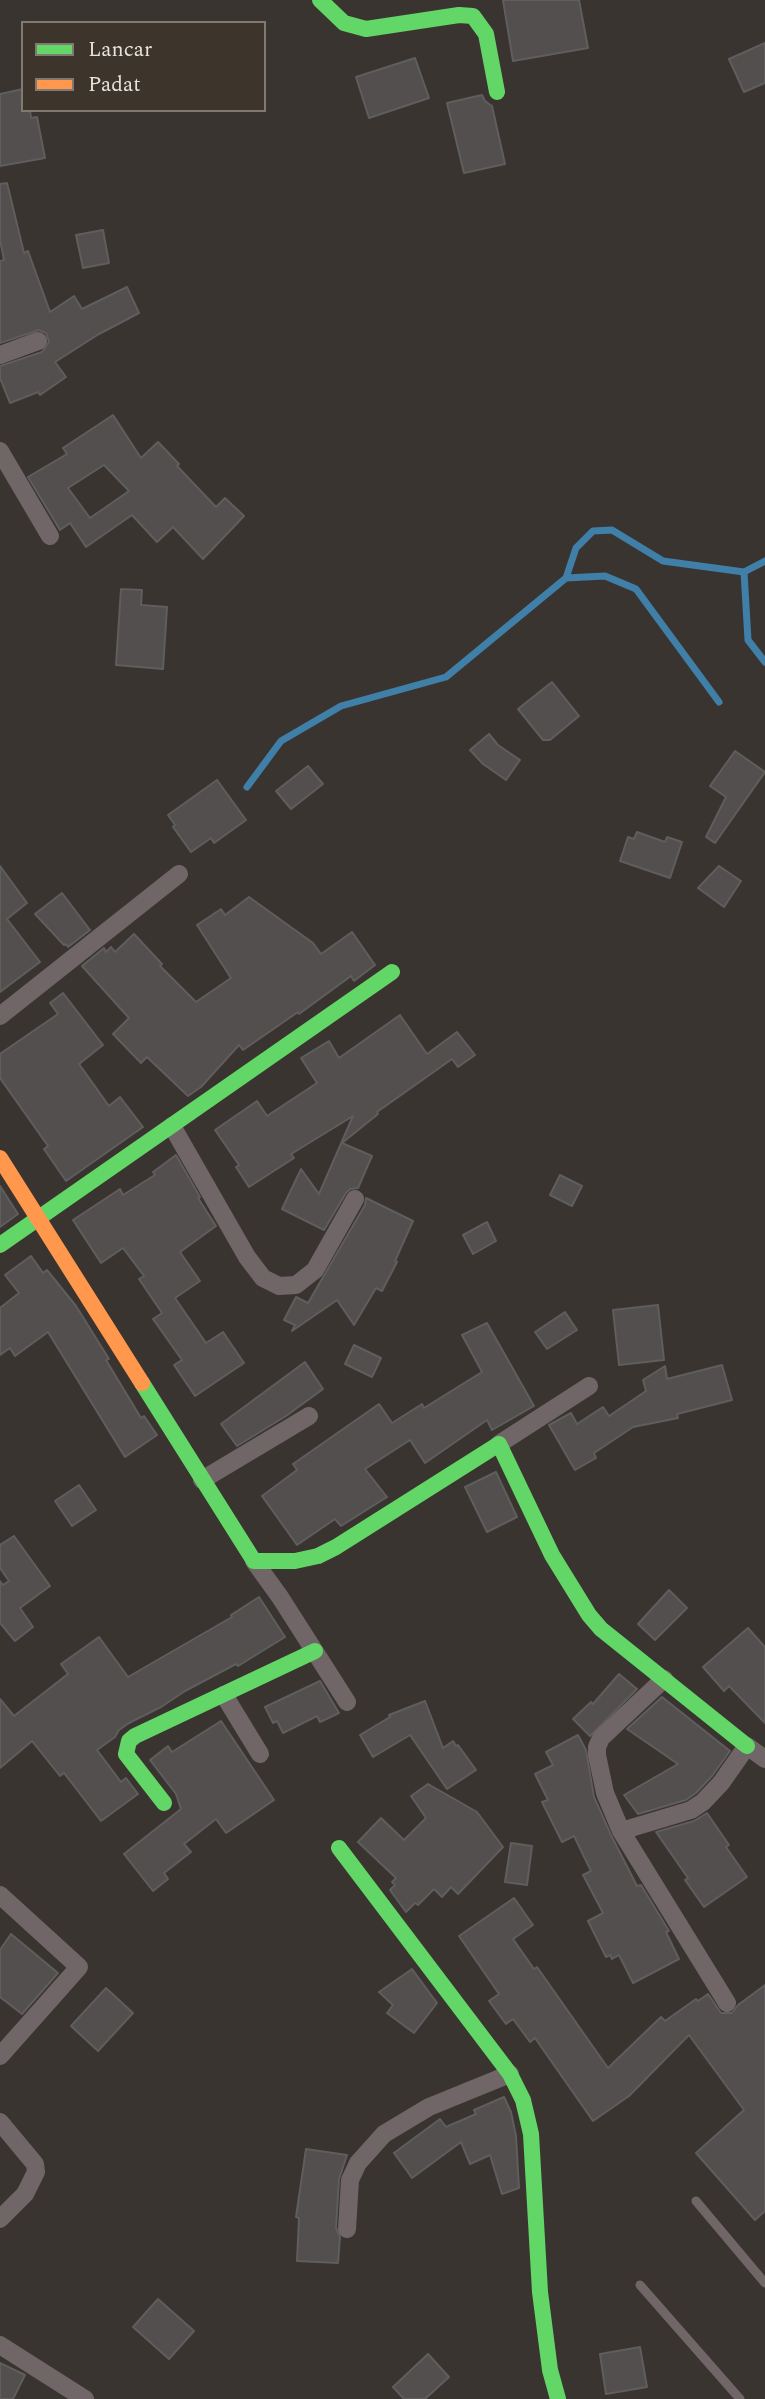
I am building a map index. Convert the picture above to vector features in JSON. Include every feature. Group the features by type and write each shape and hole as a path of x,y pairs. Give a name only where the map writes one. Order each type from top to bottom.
{"street":[{"path":"320,0 344,23 366,29 459,15 473,16 486,34 497,92"},
{"path":"0,355 38,341"},
{"path":"0,451 50,536"},
{"path":"0,1016 179,874"},
{"path":"0,1245 392,972"},
{"path":"172,1126 247,1256 263,1278 279,1286 303,1282 315,1270 355,1199"},
{"path":"0,1158 202,1480 347,1702"},
{"path":"254,1561 276,1563 318,1556 336,1547 589,1386"},
{"path":"202,1480 309,1416"},
{"path":"499,1444 552,1555 589,1615 601,1629 765,1759"},
{"path":"164,1803 126,1755 129,1741 315,1651"},
{"path":"664,1679 601,1738 597,1747 605,1793 621,1831 727,2003"},
{"path":"224,1695 260,1754"},
{"path":"621,1831 674,1815 703,1802 721,1783 747,1746"},
{"path":"339,1848 510,2074 523,2100 531,2134 540,2292 550,2370 558,2399"},
{"path":"0,1895 79,1967 0,2056"},
{"path":"347,2229 350,2180 358,2163 384,2134 429,2107 510,2074"},
{"path":"0,2122 35,2164 36,2172 25,2194 0,2219"},
{"path":"0,2345 85,2399"}],"lane":[{"path":"696,2201 765,2283"},
{"path":"640,2285 740,2399"}],"building":[{"path":"503,0 579,0 588,48 513,61"},
{"path":"765,43 765,83 744,92 729,59"},
{"path":"415,58 429,98 369,118 356,77"},
{"path":"21,89 21,112 30,112 31,118 37,117 45,158 0,166 0,94"},
{"path":"482,95 492,106 505,164 464,173 447,103"},
{"path":"7,183 24,253 28,251 50,312 74,296 82,309 127,287 139,313 55,362 66,377 40,395 38,392 10,403 0,378 0,366 42,352 49,342 46,333 39,330 0,343 0,261 4,260 0,240 0,184"},
{"path":"103,230 109,263 83,268 76,235"},
{"path":"113,415 141,458 158,442 216,507 225,498 244,516 203,559 173,527 157,542 132,515 86,547 70,523 60,530 28,477 67,454 63,448","holes":["104,465 129,491 90,518 68,488"]},
{"path":"121,589 142,590 141,605 167,607 163,669 116,665"},
{"path":"552,682 579,716 550,740 543,740 518,709"},
{"path":"489,734 498,745 520,760 506,780 483,764 470,750"},
{"path":"735,751 765,772 715,843 706,837 726,797 710,786"},
{"path":"308,766 323,784 291,809 276,791"},
{"path":"217,780 246,820 214,843 211,838 191,852 168,815"},
{"path":"637,832 665,842 667,837 682,842 670,878 620,861 628,837 634,839"},
{"path":"0,866 27,903 7,919 40,962 0,992"},
{"path":"719,866 741,881 724,907 698,888"},
{"path":"62,893 90,930 68,947 35,914"},
{"path":"249,897 313,943 321,954 352,932 375,965 354,981 351,976 243,1050 239,1045 201,1087 188,1096 147,1057 141,1063 113,1034 129,1018 82,966 104,948 106,952 111,947 115,952 134,934 162,964 160,966 196,1002 231,978 197,925 221,909 225,915"},
{"path":"63,993 103,1045 79,1064 109,1106 120,1097 143,1127 66,1181 44,1149 48,1146 0,1078 0,1054 58,1014 50,1003"},
{"path":"400,1015 427,1054 457,1032 475,1055 458,1067 452,1059 377,1112 378,1114 342,1143 372,1156 358,1188 350,1189 346,1193 324,1230 282,1209 301,1169 319,1194 353,1116 291,1154 294,1158 249,1187 236,1167 239,1165 215,1130 257,1101 267,1116 317,1083 301,1058 329,1041 339,1058"},
{"path":"176,1155 216,1226 180,1252 200,1281 175,1298 206,1343 223,1332 244,1363 195,1396 174,1365 182,1360 153,1319 162,1313 139,1279 144,1276 123,1248 101,1263 73,1220 120,1189 123,1195 155,1175 153,1172"},
{"path":"560,1175 582,1186 572,1206 550,1195"},
{"path":"0,1186 18,1214 0,1227"},
{"path":"366,1198 413,1221 382,1291 376,1288 354,1325 337,1300 292,1331 295,1325 284,1320 296,1297 308,1303 365,1205"},
{"path":"487,1222 496,1241 473,1254 463,1235"},
{"path":"31,1256 43,1273 47,1270 76,1306 141,1418 144,1416 157,1435 125,1457 48,1332 15,1356 10,1348 0,1355 0,1308 19,1293 5,1275"},
{"path":"658,1305 664,1360 619,1365 613,1310"},
{"path":"565,1312 577,1330 547,1349 535,1332"},
{"path":"487,1323 534,1406 492,1430 487,1420 425,1463 410,1440 365,1469 387,1497 341,1526 335,1519 297,1545 262,1496 297,1470 293,1464 379,1404 392,1423 422,1404 424,1408 482,1372 462,1335"},
{"path":"354,1345 381,1358 372,1377 345,1364"},
{"path":"305,1362 323,1389 237,1446 221,1424"},
{"path":"722,1365 732,1400 677,1414 678,1418 633,1427 594,1453 596,1458 575,1470 549,1425 571,1413 577,1424 603,1407 609,1416 646,1391 643,1380 665,1366 667,1379"},
{"path":"496,1472 517,1517 487,1532 465,1487"},
{"path":"79,1485 96,1510 72,1526 55,1501"},
{"path":"14,1536 50,1586 20,1608 33,1627 15,1641 0,1623 0,1581 3,1585 9,1581 0,1568 0,1545"},
{"path":"669,1590 687,1608 655,1640 638,1624"},
{"path":"259,1597 285,1637 238,1666 236,1664 129,1723 97,1750 121,1782 126,1778 138,1794 101,1821 64,1773 60,1776 32,1741 0,1768 0,1699 14,1716 68,1674 61,1664 99,1637 128,1677 232,1617 231,1615"},
{"path":"748,1628 765,1647 765,1723 729,1686 724,1691 703,1667"},
{"path":"619,1674 637,1689 590,1736 573,1719 591,1702 593,1704"},
{"path":"320,1681 339,1713 320,1722 317,1716 283,1733 277,1721 273,1723 265,1707"},
{"path":"662,1697 730,1751 712,1776 686,1800 638,1814 624,1795 678,1764 627,1729"},
{"path":"425,1701 443,1748 453,1741 476,1770 447,1789 410,1735 373,1757 360,1735 390,1717 389,1715"},
{"path":"221,1721 274,1800 226,1833 216,1819 184,1844 191,1852 164,1873 168,1879 153,1891 124,1854 181,1809 176,1794 150,1760 168,1746 172,1752"},
{"path":"578,1735 586,1750 594,1797 611,1835 637,1886 641,1885 669,1931 666,1932 679,1959 633,1983 619,1955 612,1959 610,1955 606,1957 588,1921 603,1913 583,1875 591,1871 574,1836 562,1842 542,1802 548,1800 535,1774 553,1765 546,1752"},
{"path":"428,1784 477,1812 503,1847 458,1894 451,1887 442,1897 434,1889 418,1905 415,1903 406,1912 390,1890 395,1885 392,1882 396,1878 358,1842 381,1818 404,1840 426,1818 411,1796"},
{"path":"707,1813 747,1877 704,1907 685,1880 688,1878 656,1832 694,1821"},
{"path":"511,1843 532,1846 527,1885 505,1882"},
{"path":"514,1898 533,1925 513,1939 534,1969 537,1967 608,2068 661,2017 665,2021 696,1999 698,2001 708,1994 721,2013 732,2013 738,2005 765,1985 765,2211 755,2220 696,2153 744,2110 689,2035 629,2096 593,2121 535,2038 530,2042 513,2019 506,2024 489,2001 499,1994 459,1936"},
{"path":"11,1934 58,1973 22,2014 0,1997 0,1950"},
{"path":"412,1969 437,2003 414,2033 387,2013 393,2005 379,1992"},
{"path":"106,1988 133,2013 98,2051 71,2026"},
{"path":"504,2097 511,2112 516,2136 519,2188 502,2194 490,2155 470,2164 461,2142 412,2178 394,2153 440,2119 446,2127 476,2114 474,2110"},
{"path":"306,2149 347,2155 339,2179 336,2228 340,2237 338,2263 297,2261 299,2218 296,2217"},
{"path":"158,2299 194,2331 169,2359 133,2327"},
{"path":"640,2347 647,2387 606,2394 600,2354"},
{"path":"428,2354 449,2377 425,2399 404,2399 393,2387"},
{"path":"0,2363 25,2375 13,2399 0,2399"}],"waterway":[{"path":"566,578 576,548 593,531 612,530 663,561 744,572 765,561"},
{"path":"744,572 748,640 765,662"},
{"path":"247,787 281,741 341,706 446,677 566,578 605,576 636,589 719,702"}],"traffic: fast":[{"path":"320,0 344,23 366,29 459,15 473,16 486,34 497,92"},
{"path":"0,1245 392,972"},
{"path":"142,1383 254,1561 295,1561 318,1556 499,1444 552,1555 589,1615 601,1629 747,1746"},
{"path":"164,1803 126,1754 129,1741 315,1651"},
{"path":"339,1848 510,2074 523,2100 531,2134 540,2292 550,2370 558,2399"}],"traffic: slow":[{"path":"0,1158 142,1383"}]}
